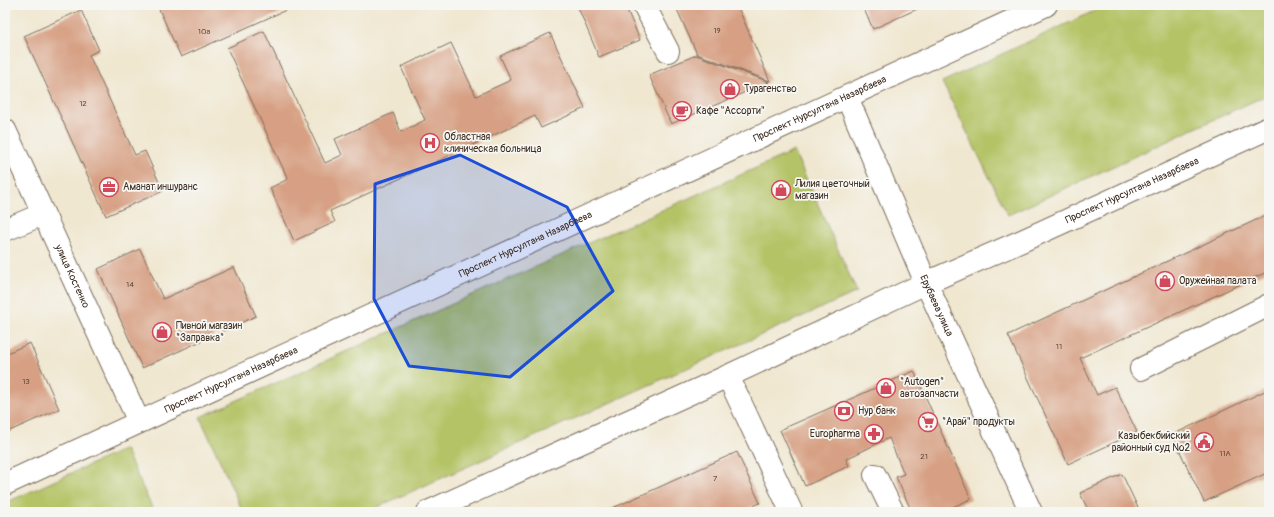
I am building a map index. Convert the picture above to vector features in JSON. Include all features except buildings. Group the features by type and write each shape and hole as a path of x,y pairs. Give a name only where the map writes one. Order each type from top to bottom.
{"main road":[{"path":"644,5 668,51"},
{"name":"Проспект Нурсултана Назарбаева","path":"5,484 1046,5"},
{"name":"Ерубаева улица","path":"846,97 926,282 1031,512"},
{"name":"Проспект Нурсултана Назарбаева","path":"428,512 728,376 926,282 1024,240 1269,128"},
{"name":"улица Костенко","path":"5,130 139,422"},
{"path":"5,230 43,214"},
{"path":"1141,369 1269,305"},
{"path":"728,376 791,511 789,512"},
{"path":"875,475 893,512"}],"highlighted area":[{"path":"460,155 567,207 613,291 510,377 409,366 374,299 375,184"}],"green space":[{"path":"1107,5 1269,5 1269,94 1008,215 942,82"},
{"path":"794,151 857,292 366,512 243,512 200,417"},
{"path":"125,449 154,512 5,512 5,503"}],"place":[{"name":"Турагенство","path":"730,89"},
{"name":"Кафе \"Ассорти\"","path":"682,111"},
{"name":"Областная клиническая больница","path":"430,143"},
{"name":"Аманат иншуранс","path":"109,187"},
{"name":"Лилия цветочный магазин","path":"781,190"},
{"name":"Оружейная палата","path":"1165,281"},
{"name":"Пивной магазин \"Заправка\"","path":"162,332"},
{"name":"\"Autogen\" автозапчасти","path":"886,388"},
{"name":"Нур банк","path":"844,411"},
{"name":"\"Арай\" продукты","path":"928,422"},
{"name":"Europharma","path":"874,434"},
{"name":"Казыбекбийский районный суд №2","path":"1204,442"}]}
